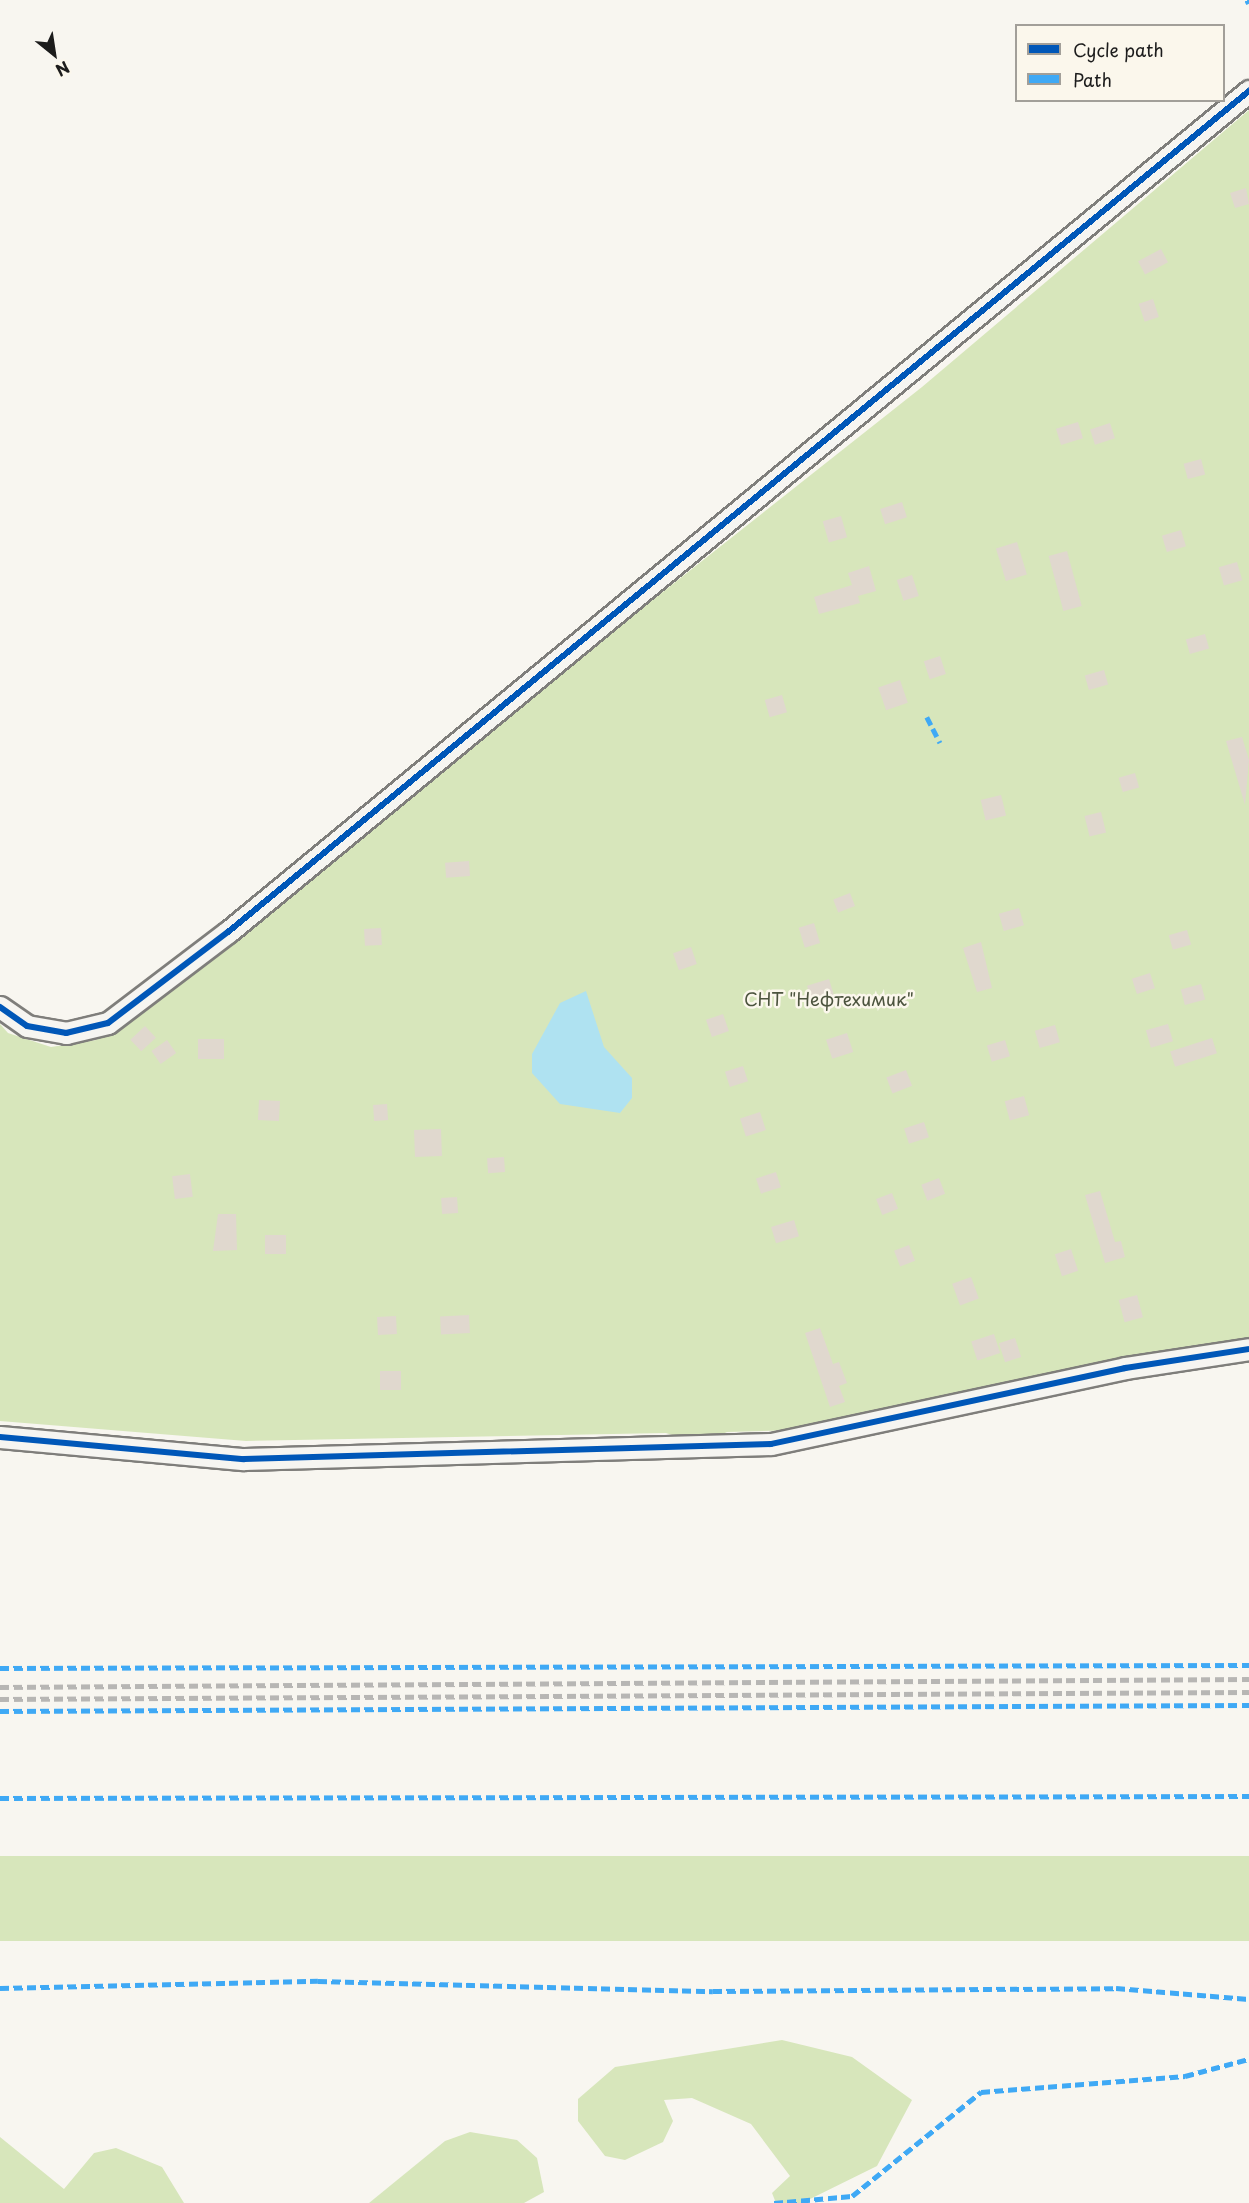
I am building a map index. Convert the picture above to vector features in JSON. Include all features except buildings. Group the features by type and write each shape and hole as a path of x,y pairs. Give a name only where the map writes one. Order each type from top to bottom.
{"street":[{"path":"0,1007 27,1026 66,1034 108,1023 228,932 1249,92"},
{"path":"0,1437 244,1459 771,1444 1125,1368 1249,1349"}],"green space":[{"name":"СНТ \"Нефтехимик\"","path":"1249,110 1249,1340 835,1429 727,1432 700,1444 666,1433 246,1441 0,1421 0,1024 8,1033 51,1047 96,1040 922,387"},
{"path":"0,1856 1249,1856 1249,1941 0,1941"},
{"path":"782,2040 852,2057 912,2100 877,2166 802,2203 776,2203 772,2193 790,2176 751,2124 692,2098 664,2100 673,2121 663,2142 625,2160 605,2156 578,2121 578,2099 615,2067"},
{"path":"470,2132 517,2140 537,2158 544,2192 524,2203 369,2203 445,2141"},
{"path":"0,2137 64,2189 94,2153 116,2148 162,2167 184,2203 0,2203"}],"water":[{"path":"586,991 604,1047 632,1078 632,1098 620,1113 560,1104 532,1073 532,1054 560,1003"}],"railway":[{"path":"0,1687 1249,1679"},
{"path":"0,1699 1249,1692"}],"marked path":[{"path":"1247,0 1249,4"},
{"path":"927,717 940,743"},
{"path":"0,1668 1249,1665"},
{"path":"0,1711 1249,1705"},
{"path":"0,1798 1249,1796"},
{"path":"0,1988 318,1981 713,1991 1116,1988 1249,1999"},
{"path":"774,2203 852,2196 981,2092 1185,2076 1249,2059"}],"cycle path":[{"path":"0,1007 27,1026 66,1033 108,1023 228,932 1249,91"},
{"path":"0,1437 244,1459 771,1444 1125,1368 1249,1349"}]}
